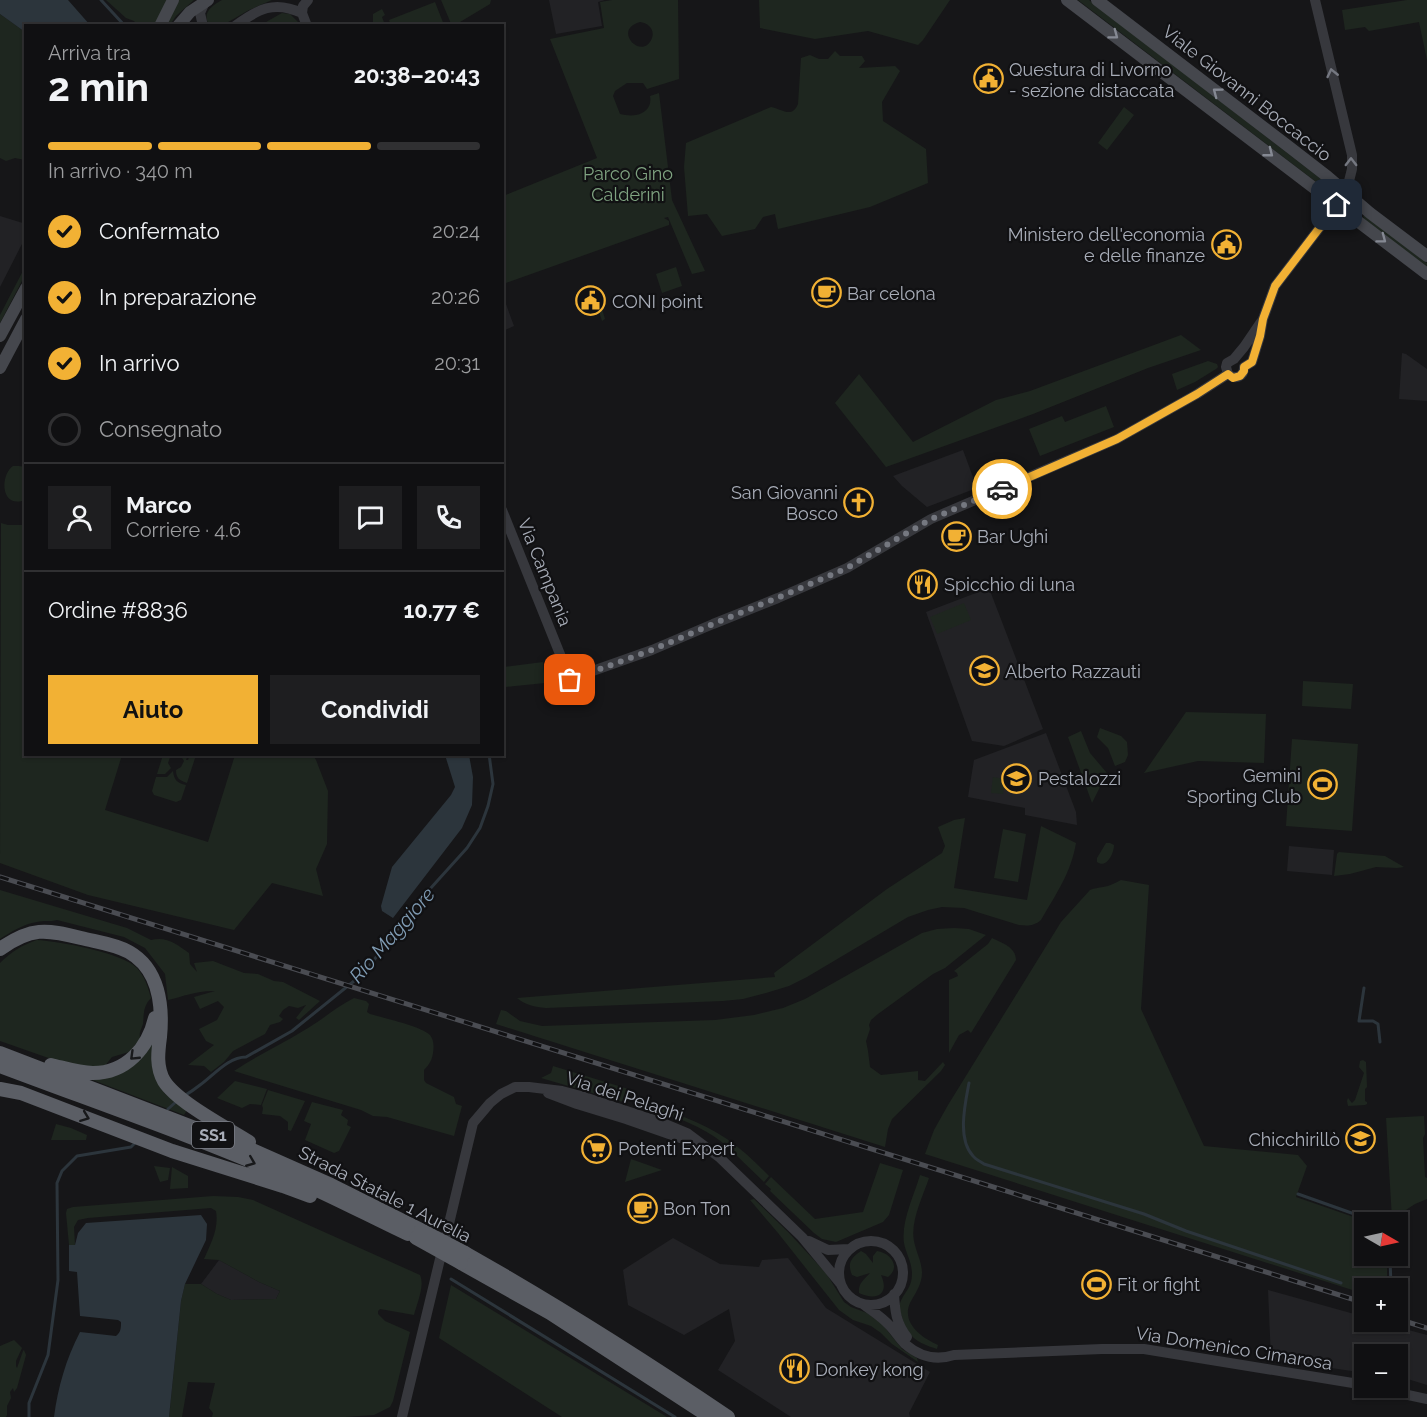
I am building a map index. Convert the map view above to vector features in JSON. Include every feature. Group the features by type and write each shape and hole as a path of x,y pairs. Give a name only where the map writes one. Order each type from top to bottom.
{"highway":[{"path":"0,949 31,933 52,931 118,947 138,958 153,975 156,983 161,1026 158,1064 170,1088 201,1112 287,1165"},
{"path":"0,1053 85,1073 113,1070 126,1064 146,1043 159,1004"},
{"name":"Strada Statale 1 Aurelia","path":"0,1053 287,1165 551,1303 728,1417"},
{"name":"Strada Statale 1 Aurelia","path":"0,1066 223,1150 418,1234"},
{"path":"0,1089 31,1096 172,1151 333,1204 359,1209"},
{"name":"Strada Statale 1 Aurelia","path":"463,1258 710,1417"}],"main road":[{"path":"161,24 173,0"},
{"name":"Viale Giovanni Boccaccio","path":"1067,0 1427,274"},
{"name":"Viale Giovanni Boccaccio","path":"1097,0 1427,256"},
{"path":"180,24 206,1"},
{"path":"0,336 24,292"},
{"path":"0,368 24,323"}],"street":[{"path":"306,24 302,13 303,6 308,0"},
{"path":"1315,0 1352,155 1352,169 1346,193"},
{"path":"202,24 200,13 206,1"},
{"path":"237,24 257,10 273,4 287,5 302,13"},
{"path":"1263,319 1244,347 1226,365 1226,371 1233,378 1239,377 1248,364 1260,336 1272,293 1279,280 1337,205"},
{"path":"1234,359 1248,364"},
{"name":"Via Campania","path":"504,515 570,680 652,650 847,568 931,519 1117,439 1228,374"},
{"name":"Via dei Pelaghi","path":"446,1236 473,1123 490,1103 505,1091 522,1086 581,1096 687,1133 719,1157 802,1237 840,1283"},
{"name":"Via dei Pelaghi","path":"802,1237 828,1250 849,1249"},
{"path":"868,1240 885,1244 896,1254 900,1259 902,1274 900,1285 894,1294 884,1302 872,1305 863,1304 849,1296 840,1283 838,1274 843,1256 849,1249 868,1240"},
{"path":"402,1417 440,1259"},
{"name":"Via Domenico Cimarosa","path":"894,1294 897,1321 907,1336 923,1347 954,1355"},
{"name":"Via Domenico Cimarosa","path":"863,1304 890,1325 906,1345 917,1352 937,1359 954,1355 1144,1348 1354,1383"},
{"path":"1408,1395 1427,1399"}],"shaded area":[{"path":"0,0 68,0 89,24 24,24 24,31 0,14"},
{"path":"549,0 605,0 598,2 602,26 556,34"},
{"path":"0,216 24,223 24,240 0,287"},
{"path":"504,299 514,326 504,330"},
{"path":"1402,353 1427,369 1427,401 1399,399"},
{"path":"963,450 977,488 927,507 893,476"},
{"name":"Alberto Razzauti","path":"989,588 1043,729 1004,746 972,741 926,612"},
{"name":"Pestalozzi","path":"1046,733 1076,812 1077,825 1025,815 1025,808 968,797 974,760"},
{"path":"445,756 469,756 473,777 472,805 462,828 393,918 382,911 381,906 392,867 451,795 455,787"},
{"path":"1289,846 1334,850 1332,875 1287,871"},
{"path":"201,1215 207,1224 206,1240 185,1284 181,1301 169,1417 54,1417 63,1373 80,1332 116,1336 121,1326 118,1320 80,1316 77,1272 69,1271 69,1245 75,1245 78,1233 86,1223"},
{"path":"673,1238 720,1264 759,1267 762,1260 788,1258 826,1308 930,1372 909,1413 910,1417 791,1417 718,1370 735,1341 729,1309 684,1335 628,1305 623,1270"},
{"path":"219,1260 280,1291 276,1299 231,1300 201,1284"},
{"path":"1268,1290 1354,1314 1354,1332 1408,1332 1408,1330 1427,1335 1427,1385 1408,1379 1408,1344 1354,1344 1354,1371 1271,1359"}],"green space":[{"path":"106,0 167,0 155,24 137,24 126,18"},
{"path":"177,0 194,0 171,24 166,24"},
{"path":"222,0 272,0 225,24 208,24 207,13"},
{"path":"441,0 491,0 490,4 457,24 451,24"},
{"name":"Parco Gino Calderini","path":"678,0 679,79 647,89 643,83 627,83 615,91 613,96 620,114 634,115 645,111 650,103 650,96 659,93 672,200 705,271 692,274 668,217 664,218 669,221 669,225 504,284 504,196 597,158 550,39 604,28 600,2","holes":["640,22 648,25 653,32 652,38 648,45 637,46 632,42 628,31"]},
{"path":"759,0 950,0 918,45 868,31 815,39 760,28"},
{"path":"1078,0 1089,0 1334,189 1333,192 1328,191"},
{"path":"1407,0 1427,0 1427,60 1419,22 1369,31 1365,27 1345,30 1342,10"},
{"path":"435,2 444,24 391,24 389,20"},
{"path":"382,9 385,15 382,17 385,24 373,24 373,14"},
{"path":"282,13 290,14 300,24 263,24"},
{"path":"0,14 24,31 24,160 15,158 6,161 0,158"},
{"path":"835,51 840,56 862,56 865,61 859,68 895,66 900,71 882,102 883,121 926,149 928,183 870,207 778,229 775,214 763,217 755,229 722,236 707,214 688,216 684,167 686,143 771,107 786,112 793,111 798,104 801,58 810,55 819,59 828,59"},
{"path":"1124,107 1134,115 1107,150 1098,143"},
{"path":"1363,216 1427,263 1427,269 1365,221"},
{"path":"676,267 682,286 662,293 656,274"},
{"path":"24,269 24,277 0,323 0,315"},
{"path":"598,295 605,319 602,321 597,305 579,311 576,302"},
{"path":"1181,335 1201,350 886,467 835,403 859,374 913,442 996,400 1030,391"},
{"path":"1208,361 1217,364 1218,367 1195,382 1177,390 1172,374"},
{"path":"1106,406 1114,427 1040,456 1029,429 1062,416 1065,422"},
{"path":"13,466 24,467 24,500 11,500 7,496 4,483"},
{"path":"1,523 24,525 24,756 122,756 105,810 208,842 235,756 314,756 328,791 327,844 316,869 323,896 272,883 234,930 88,895 0,863"},
{"path":"964,603 971,620 937,634 930,617"},
{"path":"543,662 545,683 505,687 504,667"},
{"path":"1303,681 1353,684 1351,709 1302,706"},
{"path":"1186,712 1266,714 1264,763 1198,761 1144,773"},
{"path":"1100,728 1121,736 1127,742 1128,755 1125,762 1115,766 1108,748 1097,737"},
{"path":"1081,731 1090,753 1107,773 1092,803 1068,737"},
{"name":"Gemini Sporting Club","path":"1292,739 1358,744 1352,831 1286,826"},
{"path":"163,756 172,756 168,763 171,768 165,774 157,774"},
{"path":"181,756 188,756 186,760 188,760 190,756 196,756 187,783 182,781 176,773 184,761"},
{"path":"173,771 176,781 186,785 181,800 176,802 154,795 152,791 156,777 167,777"},
{"path":"993,777 1005,779 1003,794 991,793"},
{"path":"965,818 954,888 1027,900 1041,826 1076,843 1067,874 1041,920 1031,925 1019,925 964,908 942,907 928,910 908,917 789,986 743,999 546,1008 530,1005 517,998 775,977 774,973 887,889 942,853 945,846 938,827"},
{"path":"1003,829 1026,834 1018,882 994,878"},
{"path":"1106,843 1114,845 1113,852 1109,860 1100,864 1097,858"},
{"path":"1339,852 1385,856 1404,867 1376,867 1334,876"},
{"path":"1121,880 1149,885 1141,1009 1204,1146 1298,1155 1307,1166 1296,1197 1354,1217 1354,1266 1387,1266 1387,1278 1354,1278 1354,1290 925,1154 934,1130 948,1105 1061,922 1090,890"},
{"path":"0,890 127,928 151,940 162,939 171,942 189,953 190,964 197,972 194,963 213,961 244,973 258,974 283,982 320,1001 299,1020 296,1018 306,1005 298,1008 289,1006 279,1016 283,1019 280,1022 270,1025 265,1034 233,1051 211,1072 204,1066 188,1065 214,1045 206,1041 199,1029 217,1020 224,1007 218,1001 200,1009 194,997 215,991 197,992 168,1000 165,974 145,948 124,937 57,920 39,921 27,925 0,939"},
{"path":"954,928 969,929 986,935 945,968 933,974 878,1014 869,1025 866,1041 870,1067 881,1075 918,1071 918,1080 925,1081 943,1062 945,1065 892,1119 885,1147 496,1024 501,1010 520,1021 542,1026 715,1020 754,1015 783,1008 805,999 922,933"},
{"path":"992,938 1011,949 1016,960 971,1033 968,1030 959,1035 949,1053 949,980 958,976 954,971 988,944"},
{"path":"37,940 74,945 105,953 118,957 137,968 151,998 145,1007 140,1039 129,1052 112,1057 104,1067 77,1068 0,1041 0,963 17,949"},
{"path":"354,998 369,1004 367,1012 370,1014 410,1025 430,1035 433,1041 433,1051 431,1060 424,1070 424,1080 454,1097 456,1104 462,1106 454,1136 387,1117 373,1116 361,1110 234,1071 310,1027"},
{"path":"154,1041 160,1086 165,1094 187,1110 184,1115 85,1077 146,1053"},
{"path":"1360,1061 1366,1062 1365,1101 1367,1104 1348,1106 1348,1098 1352,1103 1355,1100 1364,1073 1359,1067"},
{"path":"553,1066 635,1091 623,1102 541,1078 551,1073"},
{"path":"235,1081 267,1089 261,1105 250,1104 242,1108 217,1098"},
{"path":"268,1090 305,1101 291,1131 288,1130 288,1122 280,1116 262,1114 262,1105"},
{"path":"312,1102 343,1110 341,1115 348,1120 347,1125 351,1127 339,1151 334,1153 305,1140 311,1124 304,1121"},
{"path":"643,1102 707,1127 727,1139 769,1176 764,1182 715,1137 679,1119 642,1108 640,1105"},
{"path":"1424,1116 1427,1199 1403,1212 1392,1212 1386,1118"},
{"path":"56,1124 87,1135 86,1140 51,1140"},
{"path":"631,1159 662,1170 625,1182"},
{"path":"880,1163 903,1170 889,1215 883,1222 836,1242 822,1239 814,1233 765,1184 771,1177 815,1219 863,1212"},
{"path":"154,1166 170,1168 168,1180 160,1182"},
{"path":"172,1167 188,1176 188,1188 170,1189"},
{"path":"920,1175 929,1178 918,1209 913,1234 922,1277 910,1303 908,1317 920,1334 938,1345 937,1349 919,1342 910,1334 904,1324 900,1308 900,1303 911,1283 912,1274 904,1243 904,1226"},
{"path":"213,1196 253,1200 420,1275 421,1289 414,1315 380,1309 378,1311 385,1321 410,1332 390,1407 374,1415 346,1417 212,1417 213,1413 209,1408 215,1383 188,1382 182,1417 169,1417 181,1301 185,1284 201,1284 231,1300 276,1299 280,1291 219,1260 204,1259 214,1236 216,1224 216,1211 211,1208 78,1220 74,1227 75,1245 69,1245 66,1213 67,1209 73,1207"},
{"path":"754,1199 826,1273 844,1302 867,1313 882,1324 902,1349 917,1358 918,1362 871,1326 853,1320 839,1310 750,1200"},
{"path":"861,1251 873,1263 873,1256 877,1251 886,1254 893,1261 892,1273 888,1277 881,1275 884,1287 882,1292 876,1296 859,1293 860,1284 870,1273 857,1277 852,1275 851,1261"},
{"path":"451,1285 667,1417 562,1417 439,1338"},
{"path":"14,1340 22,1348 16,1361 17,1368 24,1350 26,1355 17,1388 14,1392 13,1388 10,1392 7,1415 0,1417 0,1346"}],"waterway":[{"name":"Rio Maggiore","path":"101,0 123,24"},
{"name":"Rio Maggiore","path":"184,1096 227,1063 246,1057 292,1031 364,973 420,900 467,848 480,828 493,784 489,756"},
{"path":"1364,988 1359,1021 1373,1021 1378,1024 1380,1042"},
{"path":"969,1083 964,1121 965,1140 973,1156 984,1164 1144,1214 1186,1231 1341,1283"},
{"name":"Rio Maggiore","path":"168,1109 178,1100"},
{"name":"Rio Maggiore","path":"29,1417 29,1403 48,1355 58,1280 57,1183 62,1171 77,1156 131,1147 135,1143"},
{"path":"1298,1194 1354,1214"},
{"path":"1390,1266 1391,1278"},
{"path":"451,1279 675,1417"}],"railway":[{"path":"0,877 1354,1300"},
{"path":"1408,1322 1427,1328"}],"way so far":[{"path":"570,680 652,650 847,568 931,519 1002,489"}],"place":[{"name":"Questura di Livorno - sezione distaccata","path":"988,79"},
{"name":"Ministero dell'economia e delle finanze","path":"1226,244"},
{"name":"Bar celona","path":"826,293"},
{"name":"CONI point","path":"591,301"},
{"name":"San Giovanni Bosco","path":"859,502"},
{"name":"Bar Ughi","path":"956,536"},
{"name":"Spicchio di luna","path":"923,584"},
{"name":"Alberto Razzauti","path":"984,671"},
{"name":"Pestalozzi","path":"1017,778"},
{"name":"Gemini Sporting Club","path":"1322,785"},
{"name":"Chicchirillò","path":"1361,1139"},
{"name":"Potenti Expert","path":"597,1148"},
{"name":"Bon Ton","path":"642,1208"},
{"name":"Fit or fight","path":"1096,1284"},
{"name":"Donkey kong","path":"794,1369"}],"route":[{"path":"1002,489 1117,439 1228,374 1233,378 1240,376 1244,367 1252,362 1263,319 1275,286 1337,205"}]}
